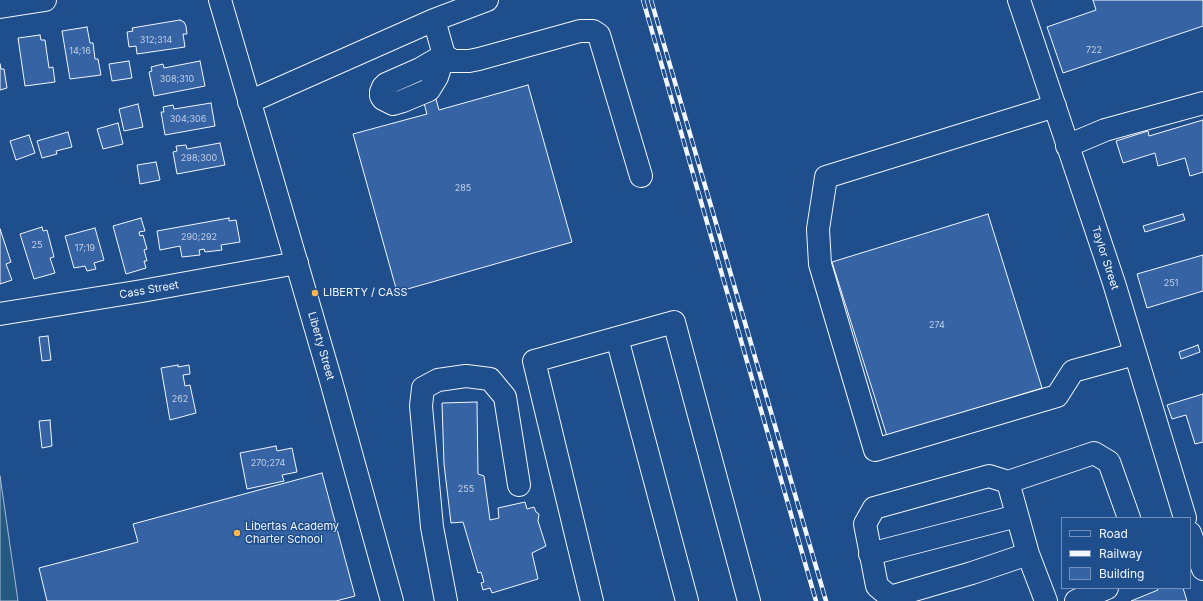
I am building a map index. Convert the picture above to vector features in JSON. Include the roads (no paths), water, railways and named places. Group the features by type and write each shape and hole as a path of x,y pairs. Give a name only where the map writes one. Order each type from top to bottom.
{"street":[{"path":"0,7 45,0"},
{"name":"Liberty Street","path":"220,0 297,263 392,601"},
{"path":"249,102 434,20 486,0"},
{"name":"Taylor Street","path":"1019,0 1114,283 1185,517"},
{"path":"434,20 444,55 453,61 469,61 580,31 593,31 599,35 641,176"},
{"path":"1067,146 1105,130 1203,104"},
{"path":"1055,106 826,177 818,229 820,264 875,450 1057,396 1073,371 1135,354"},
{"name":"Cass Street","path":"0,314 157,289 297,263"},
{"path":"592,601 534,361 674,322 749,601"},
{"path":"617,338 687,601"},
{"path":"446,601 432,527 421,406 423,388 438,380 466,376 490,379 505,397 519,485"},
{"path":"1028,554 972,573 890,597 876,586 865,524 874,508 989,476 1008,482 1094,453 1109,462 1129,517"},
{"path":"1008,482 1028,554 1046,601"},
{"path":"870,554 1017,516"},
{"path":"1191,536 1203,569"},
{"path":"1076,601 1105,589"}],"railway":[{"path":"643,0 816,601"},
{"path":"651,0 826,601"}],"place":[{"name":"LIBERTY / CASS","path":"315,293"},
{"name":"Libertas Academy Charter School","path":"237,533"}]}
